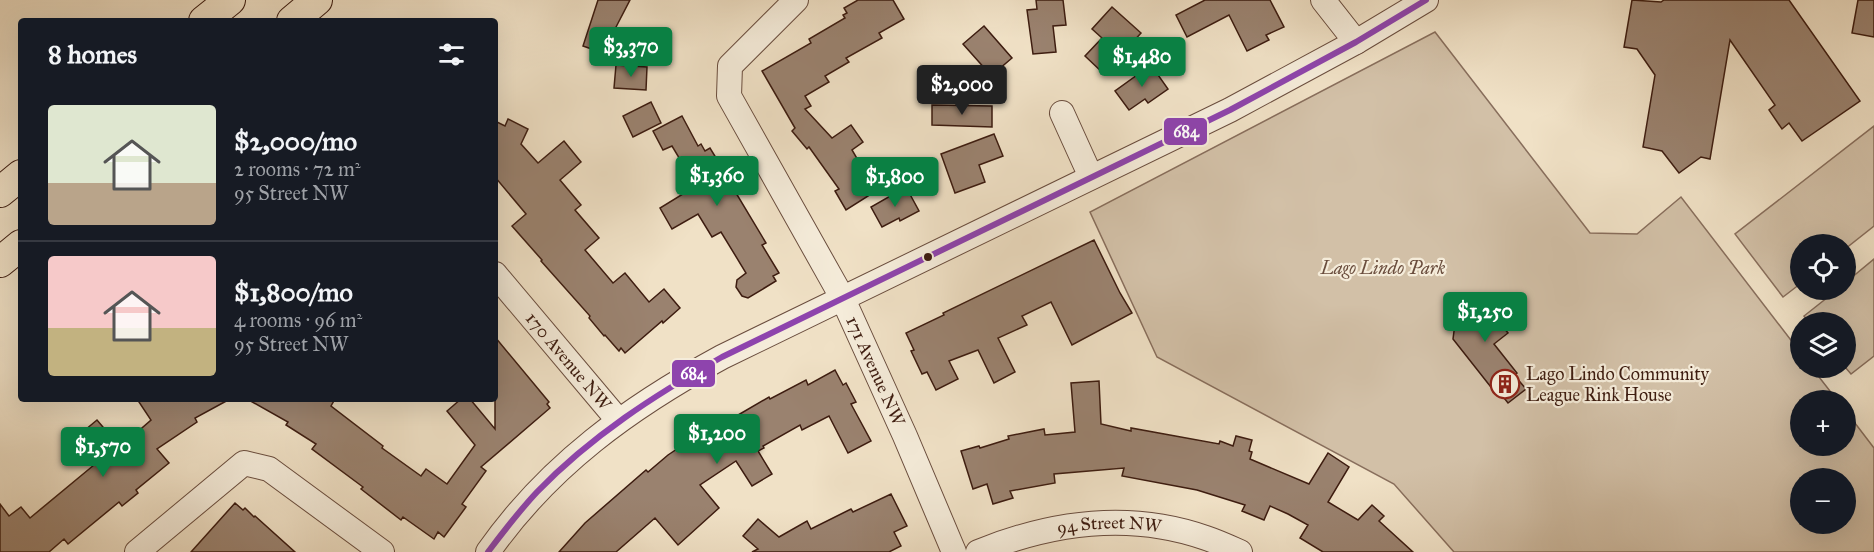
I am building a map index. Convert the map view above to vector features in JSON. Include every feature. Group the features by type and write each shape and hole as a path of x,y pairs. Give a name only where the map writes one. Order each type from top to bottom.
{"main road":[{"path":"208,18 230,0"},
{"path":"296,18 317,0"},
{"path":"0,192 18,177"},
{"path":"0,262 18,247"}],"street":[{"name":"171 Avenue NW","path":"796,0 730,66 729,96 843,299 954,552"},
{"path":"1323,0 1356,42"},
{"path":"488,552 534,494 567,461 618,420 675,382 1230,110 1356,42 1426,0"},
{"path":"1062,113 1091,177"},
{"name":"170 Avenue NW","path":"498,278 618,420"},
{"path":"137,552 244,463 269,469 382,552"},
{"name":"94 Street NW","path":"978,552 1011,539 1042,531 1096,522 1141,524 1177,530 1206,538 1240,552"}],"green space":[{"name":"Lago Lindo Park","path":"1435,32 1590,233 1637,234 1681,197 1790,339 1790,378 1820,378 1829,390 1790,390 1790,456 1856,456 1856,424 1874,448 1874,552 1454,552 1394,484 1157,357 1090,212"},
{"path":"1874,126 1874,226 1856,240 1856,234 1790,234 1790,292 1783,297 1735,234"},
{"path":"1874,259 1874,356 1856,370 1856,312 1809,312 1824,300 1856,300 1856,274"}],"building":[{"path":"598,0 630,0 615,29 631,34 623,60 583,46"},
{"path":"858,0 893,0 904,19 879,33 882,38 846,58 849,62 825,76 829,82 805,96 811,106 805,109 832,138 851,125 863,142 852,150 876,191 846,210 835,191 839,189 809,147 807,149 792,131 795,128 762,71 811,43 809,39 845,18 843,15 847,13 844,8"},
{"path":"1036,0 1063,0 1066,25 1053,26 1056,52 1033,54 1027,10 1037,9"},
{"path":"1205,0 1270,0 1284,27 1266,35 1269,40 1247,51 1229,15 1187,37 1176,15"},
{"path":"1632,0 1661,2 1664,0 1789,0 1860,101 1802,141 1789,123 1782,129 1769,110 1775,105 1730,40 1710,159 1701,157 1679,173 1662,151 1643,147 1655,75 1637,49 1624,47"},
{"path":"1858,0 1874,0 1874,37 1852,33"},
{"path":"1112,7 1141,33 1104,74 1085,56 1102,38 1092,29"},
{"path":"984,26 1012,58 999,69 998,67 994,70 992,67 987,71 963,44"},
{"path":"616,65 647,67 646,90 614,88"},
{"path":"1151,65 1168,89 1148,103 1145,99 1129,110 1115,91"},
{"path":"651,102 661,123 633,137 623,116"},
{"path":"932,105 992,106 992,127 932,125"},
{"path":"682,116 698,146 701,144 705,151 710,148 740,191 736,193 766,243 762,245 779,273 773,276 776,281 748,298 742,296 736,287 737,280 746,273 721,232 712,237 698,214 672,229 660,208 696,186 672,146 663,150 653,131"},
{"path":"508,119 528,129 521,144 538,163 564,141 581,162 560,180 581,205 575,210 599,238 585,250 613,283 625,273 649,302 664,289 680,308 625,353 621,348 619,351 604,336 589,318 590,316 512,226 526,214 498,181 498,122 505,126"},
{"path":"994,134 1003,156 979,165 985,182 955,193 941,154"},
{"path":"906,187 919,211 882,227 871,207"},
{"path":"1094,240 1132,313 1072,345 1051,302 1022,316 1027,325 998,338 1015,372 994,383 978,350 949,361 958,379 936,390 927,372 922,374 911,351 914,350 906,333"},
{"path":"1459,293 1506,298 1490,311 1508,333 1494,344 1517,373 1514,375 1526,389 1508,403 1497,389 1494,391 1453,339"},
{"path":"498,341 549,402 547,404 550,408 481,467 486,471 462,504 466,507 444,537 438,532 434,539 403,517 401,520 361,489 363,487 312,449 316,444 286,425 288,422 252,402 333,402 331,406 383,446 382,448 421,476 426,469 447,484 475,445 447,411 458,402 472,402 495,429 495,402 498,402"},
{"path":"835,370 843,385 846,383 856,402 851,404 871,441 848,453 829,416 802,430 800,425 758,451 772,474 752,486 736,461 700,485 719,508 678,545 655,518 616,552 559,552 585,523 646,470 648,472 668,455 704,431 733,418 769,397 770,399 806,380 808,385"},
{"path":"1099,381 1101,424 1131,431 1131,428 1219,444 1220,441 1233,446 1236,436 1252,440 1249,451 1252,452 1250,459 1309,484 1328,453 1349,467 1328,502 1358,520 1372,505 1384,516 1379,521 1413,552 1323,552 1300,538 1308,525 1270,506 1264,520 1242,511 1245,505 1197,490 1122,476 1124,468 1054,474 1055,483 1010,491 1013,498 993,504 987,484 973,489 961,451 1009,439 1008,436 1044,429 1045,435 1075,432 1071,383"},
{"path":"139,402 224,402 195,418 197,422 157,449 169,463 136,490 138,493 122,506 119,502 68,544 64,539 49,552 0,552 0,504 9,516 21,507 30,518 100,460 79,435 97,420 120,447 151,420"},
{"path":"891,494 907,526 894,532 901,546 889,552 752,552 758,549 743,536 758,519 779,537 807,521 811,529 851,509 853,512"},
{"path":"235,503 255,516 295,552 191,552"}],"transit line":[{"name":"684","path":"488,552 530,499 579,453 648,402 697,371 1230,110 1356,42 1426,0"}],"place":[{"name":"Lago Lindo Community League Rink House","path":"1505,384"}]}
